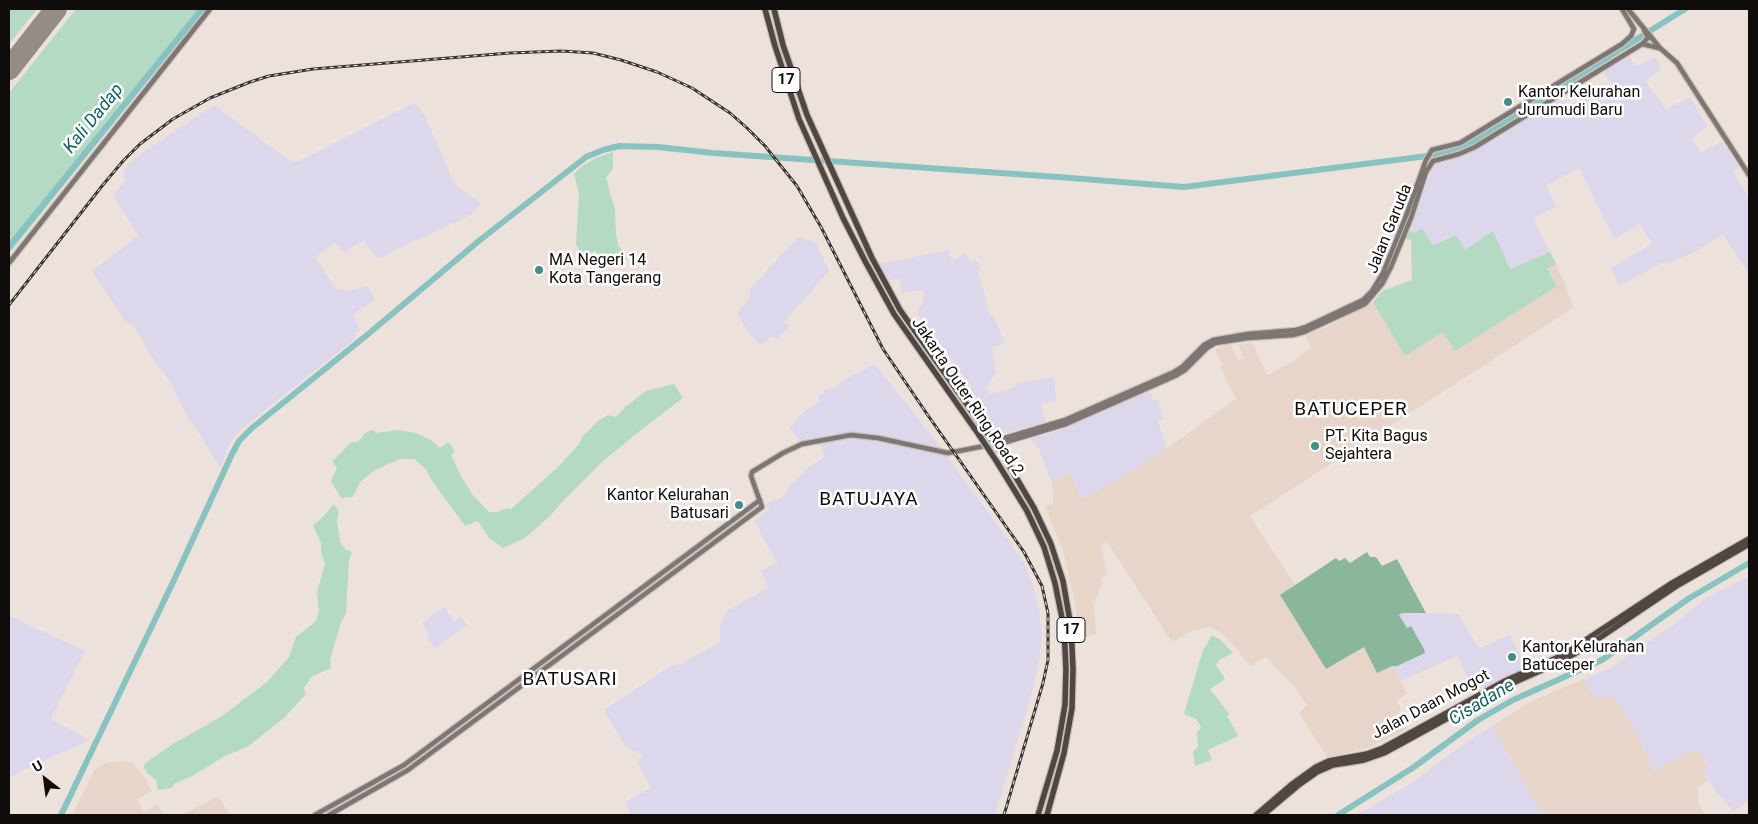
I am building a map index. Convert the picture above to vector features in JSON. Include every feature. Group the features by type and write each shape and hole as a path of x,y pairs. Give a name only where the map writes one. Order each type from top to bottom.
{"highway":[{"name":"Jakarta Outer Ring Road 2","path":"765,9 774,46 800,118 865,262 894,314 997,462 1027,511 1044,547 1055,583 1064,628 1066,669 1065,705 1056,751 1038,815"},
{"name":"Jakarta Outer Ring Road 2","path":"774,9 782,45 793,77 822,148 872,258 900,310 1004,457 1034,508 1051,544 1062,582 1071,627 1073,669 1072,708 1064,753 1047,815"},
{"name":"Jalan Daan Mogot","path":"1262,813 1306,774 1322,764 1383,748 1505,681 1563,655 1669,585 1749,539"},
{"name":"Jalan Daan Mogot","path":"1262,813 1317,772 1333,765 1364,760 1384,753 1508,685 1560,662 1586,647 1672,588 1749,544"}],"main road":[{"path":"9,263 210,9"},
{"name":"Jalan Garuda","path":"1130,394 1182,367 1204,345 1213,340 1248,334 1296,330 1363,300 1372,291 1383,273 1430,152 1433,149 1460,143 1622,44 1631,36 1634,29 1622,9"},
{"path":"1628,9 1660,48 1677,63 1749,175"},
{"name":"Jalan Garuda","path":"760,500 751,476 752,472 775,457 802,444 851,435 878,438 948,453 990,445 995,441 1065,422 1175,376 1185,370 1207,348 1215,343 1298,333 1314,328 1365,304 1382,284 1391,267 1402,243 1429,165 1438,159 1459,154 1474,147 1513,121 1642,44 1646,41 1646,32"},
{"path":"1642,44 1660,48"},
{"path":"1509,114 1513,121"},
{"path":"315,815 404,765 760,500 762,507 408,770 329,815"},
{"path":"525,675 528,680"}],"shaded area":[{"path":"1629,56 1636,66 1655,57 1662,69 1645,81 1666,109 1690,97 1707,127 1692,138 1701,153 1722,141 1739,167 1733,172 1749,198 1749,275 1723,234 1694,252 1668,264 1664,262 1619,286 1611,268 1652,244 1640,224 1614,239 1579,168 1546,186 1556,207 1533,218 1550,252 1510,269 1465,250 1433,247 1410,231 1433,165 1469,154 1562,95 1568,105 1612,85 1603,70"},
{"path":"414,103 425,116 454,183 481,204 472,214 461,220 378,259 363,240 344,253 335,243 315,257 337,290 354,290 367,286 375,300 353,314 360,330 354,334 356,338 240,430 230,443 220,468 187,417 171,383 155,362 133,325 125,321 92,271 138,235 113,196 126,179 122,172 136,157 214,105 292,162 299,161"},
{"path":"1409,231 1510,269 1550,252 1564,281 1573,308 1250,516 1295,585 1280,596 1326,669 1364,646 1392,666 1407,694 1397,700 1401,709 1399,711 1408,729 1367,748 1327,757 1299,713 1307,705 1294,687 1266,657 1251,666 1223,634 1211,627 1189,632 1172,642 1107,542 1101,545 1107,576 1102,577 1101,586 1094,605 1096,634 1078,639 1076,608 1063,550 1045,507 1053,503 1052,483 1070,472 1081,499 1127,474 1236,399 1221,368 1223,366 1215,349 1231,344 1238,361 1244,358 1238,344 1253,343 1267,375 1292,362 1311,347 1305,336 1333,324 1373,302 1382,291 1412,280 1411,240 1406,239"},
{"path":"799,236 816,243 829,271 784,322 789,326 778,339 773,336 760,345 749,333 737,313 749,298 750,289"},
{"path":"948,250 952,261 966,253 971,263 976,260 981,268 977,271 989,315 994,317 1005,343 991,348 996,372 987,387 988,394 1015,388 1015,383 1054,377 1056,401 1041,404 1046,423 995,435 968,381 917,313 923,301 924,293 921,291 901,293 899,279 882,281 881,264"},
{"path":"875,364 929,432 1009,541 1024,563 1033,585 1039,608 1042,634 1039,663 1029,703 995,815 626,815 630,813 625,802 651,788 637,762 643,756 625,746 604,710 672,665 681,664 720,642 720,626 728,610 768,588 761,571 777,563 754,521 769,510 766,504 783,497 791,485 808,468 825,456 819,442 801,445 790,427 805,411 820,401 817,396 824,394 824,390 836,387 849,377"},
{"path":"1150,391 1153,400 1158,399 1163,419 1158,421 1167,448 1127,474 1081,499 1070,472 1052,483 1038,447 1030,439 1059,431"},
{"path":"1749,576 1749,801 1733,811 1717,793 1704,773 1709,765 1697,749 1654,771 1638,736 1612,694 1598,701 1584,679 1610,668 1673,625 1704,599"},
{"path":"444,607 455,622 461,617 467,625 435,648 427,637 428,633 422,623"},
{"path":"1402,613 1458,614 1479,648 1510,635 1526,668 1484,688 1473,679 1469,679 1457,656 1401,681 1392,666 1397,666 1411,626 1407,628 1399,615"},
{"path":"9,616 85,651 51,719 90,740 9,778"},
{"path":"1584,679 1598,701 1612,694 1638,736 1654,771 1697,749 1709,766 1704,773 1708,780 1697,788 1699,804 1705,815 1543,815 1492,726 1529,702"},
{"path":"1492,726 1543,815 1357,815 1405,787"},
{"path":"132,762 144,776 152,791 137,800 144,812 157,804 164,815 72,815 94,770 105,763"},
{"path":"218,796 230,815 182,815"}],"green space":[{"path":"9,9 37,9 9,44"},
{"path":"76,9 205,9 9,254 9,93"},
{"path":"613,152 613,168 606,178 615,210 618,245 627,259 608,265 595,251 582,258 576,244 579,193 574,174 582,166 596,158"},
{"path":"1422,228 1433,246 1456,235 1465,250 1493,231 1510,269 1550,252 1556,264 1547,269 1557,286 1455,351 1443,332 1405,356 1373,302 1382,291 1412,280 1411,240 1406,239 1409,231 1414,233"},
{"path":"674,384 683,398 602,462 551,515 525,538 503,548 489,538 478,521 465,526 432,481 426,469 414,459 400,459 375,470 360,482 353,497 341,498 331,481 337,468 332,462 350,443 359,441 366,432 373,430 376,433 398,430 416,433 431,440 440,448 448,442 455,451 451,455 472,494 489,512 497,512 508,508 510,510 558,467 598,421 608,415 616,417 625,407 646,391"},
{"path":"334,504 339,512 337,521 340,542 345,549 352,552 349,560 346,613 341,622 330,660 331,668 311,677 304,688 306,694 284,718 247,747 225,756 194,775 174,784 172,788 158,790 156,780 144,768 145,763 173,744 222,716 267,682 289,657 296,637 315,622 319,612 317,592 325,564 321,552 321,543 313,525"},
{"path":"1367,552 1370,557 1376,557 1382,566 1397,559 1426,613 1402,613 1399,615 1407,628 1411,626 1425,653 1377,673 1364,647 1326,669 1280,595 1336,558 1339,561 1345,558 1350,563"},
{"path":"1212,635 1222,641 1233,653 1219,660 1216,665 1225,679 1210,689 1230,715 1227,716 1238,736 1208,750 1212,760 1195,766 1193,752 1198,747 1197,733 1201,727 1196,719 1184,714 1203,650"}],"waterway":[{"name":"Kali Dadap","path":"9,247 202,9"},
{"path":"61,815 239,441 252,428 480,240 586,157 619,146 658,147 713,153 1184,187 1435,155 1463,148 1685,9"},
{"name":"Cisadane","path":"1338,815 1414,767 1478,720 1513,700 1602,660 1688,599 1749,563"}],"runway":[{"path":"9,69 56,9"}],"railway":[{"path":"9,305 102,186 140,144 173,119 210,98 250,82 269,76 313,69 510,53 561,51 593,53 621,60 657,72 692,88 730,113 747,128 765,146 797,186 821,227 883,349 1024,552 1042,586 1048,613 1048,660 1004,815"}],"place":[{"name":"Kantor Kelurahan Jurumudi Baru","path":"1508,102"},
{"name":"MA Negeri 14 Kota Tangerang","path":"539,270"},
{"name":"PT. Kita Bagus Sejahtera","path":"1315,446"},
{"name":"Kantor Kelurahan Batusari","path":"739,505"},
{"name":"Kantor Kelurahan Batuceper","path":"1512,657"}],"district":[{"name":"BATUCEPER","path":"1351,410"},
{"name":"BATUJAYA","path":"869,500"},
{"name":"BATUSARI","path":"570,680"}]}
